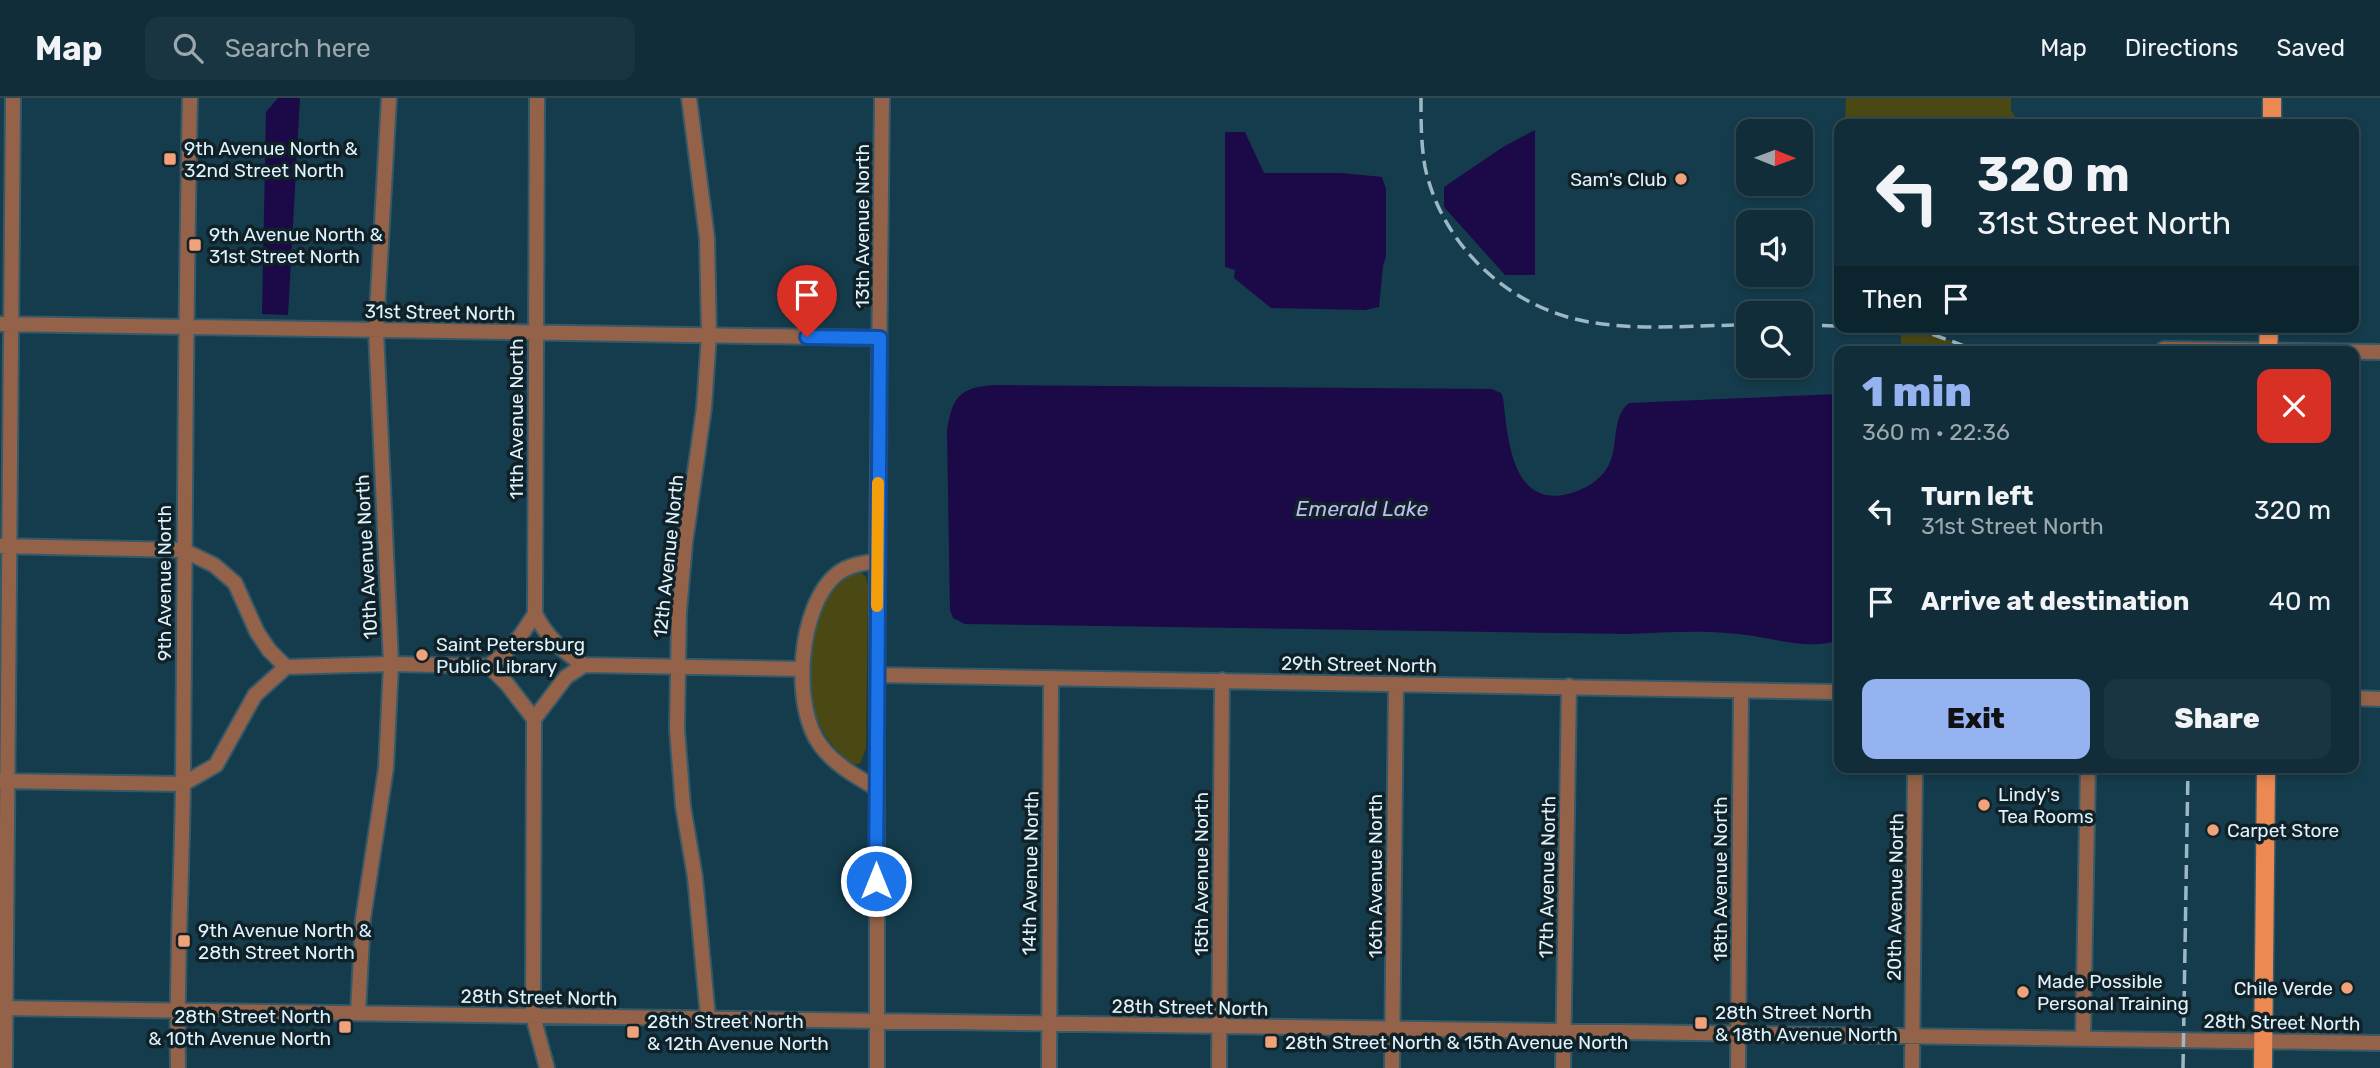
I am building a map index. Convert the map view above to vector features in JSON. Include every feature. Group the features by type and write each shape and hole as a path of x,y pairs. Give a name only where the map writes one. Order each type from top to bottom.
{"main road":[{"path":"2272,98 2272,119"},
{"path":"2263,1068 2266,773"}],"street":[{"path":"5,1068 6,324 13,98"},
{"name":"9th Avenue North","path":"178,1068 176,1012 183,784 185,328 190,98"},
{"name":"10th Avenue North","path":"358,1012 363,919 386,768 391,664 376,331 389,98"},
{"name":"11th Avenue North","path":"535,614 537,98"},
{"name":"12th Avenue North","path":"689,98 707,238 709,335 704,408 681,584 677,729 683,806 695,877 708,1018"},
{"name":"13th Avenue North","path":"877,1068 877,561 882,98"},
{"name":"31st Street North","path":"6,324 880,338"},
{"path":"2359,352 2380,352"},
{"path":"5,546 183,550 214,565 235,583 257,632 269,650 286,667"},
{"path":"876,788 836,762 820,745 808,722 801,669 807,632 825,588 836,574 854,565 877,561"},
{"path":"4,781 183,784 216,765 255,695 286,667 391,664 489,666 506,652 535,614 546,634 565,653 584,665 801,669"},
{"path":"547,1068 533,1016 534,719 566,677 584,665"},
{"path":"489,666 534,719"},
{"name":"29th Street North","path":"877,675 1834,692"},
{"name":"14th Avenue North","path":"1048,1068 1051,679"},
{"name":"15th Avenue North","path":"1219,1068 1222,680"},
{"name":"16th Avenue North","path":"1392,1068 1396,684"},
{"name":"17th Avenue North","path":"1563,1068 1569,686"},
{"name":"18th Avenue North","path":"1738,1068 1741,691"},
{"path":"2359,698 2380,699"},
{"name":"20th Avenue North","path":"1912,1068 1915,773"},
{"path":"2083,1038 2088,773"},
{"name":"28th Street North","path":"3,1008 1393,1030 2380,1042"}],"shaded area":[{"path":"1846,98 2011,98 2011,111 2017,119 1845,119"},
{"path":"1901,333 1929,333 1965,346 1901,346"},
{"path":"860,572 866,577 868,586 866,748 860,764 853,764 835,748 821,729 811,697 810,677 814,632 821,611 830,593 843,579"}],"water":[{"path":"278,98 300,98 288,315 262,314 266,112"},
{"path":"1535,130 1535,275 1505,275 1444,207 1444,187 1503,147"},
{"path":"1225,132 1245,132 1264,173 1342,173 1382,177 1386,189 1386,257 1379,307 1365,310 1271,308 1234,278 1235,270 1225,267"},
{"name":"Emerald Lake","path":"983,386 1492,389 1501,393 1503,398 1510,448 1523,480 1534,490 1549,495 1580,490 1604,473 1611,460 1619,417 1629,403 1834,394 1834,641 1802,644 1738,634 1698,632 1630,634 965,624 953,618 950,610 947,431 955,402 966,391"}],"railway":[{"path":"1421,98 1425,167 1434,196 1463,247 1483,269 1506,288 1560,315 1589,322 1648,327 1736,325"},
{"path":"1813,325 1834,326"},
{"path":"1929,333 1965,346"},
{"path":"2183,1068 2188,773"}],"slow traffic":[{"path":"877,606 878,483"}],"place":[{"name":"9th Avenue North & 32nd Street North","path":"170,159"},
{"name":"Sam's Club","path":"1681,179"},
{"name":"9th Avenue North & 31st Street North","path":"195,245"},
{"name":"Saint Petersburg Public Library","path":"422,655"},
{"name":"Lindy's Tea Rooms","path":"1984,805"},
{"name":"Carpet Store","path":"2213,830"},
{"name":"9th Avenue North & 28th Street North","path":"184,941"},
{"name":"Chile Verde","path":"2347,988"},
{"name":"Made Possible Personal Training","path":"2023,992"},
{"name":"28th Street North & 18th Avenue North","path":"1701,1023"},
{"name":"28th Street North & 10th Avenue North","path":"345,1027"},
{"name":"28th Street North & 12th Avenue North","path":"633,1032"},
{"name":"28th Street North & 15th Avenue North","path":"1271,1042"}],"route":[{"path":"807,337 880,338 876,881"}]}
